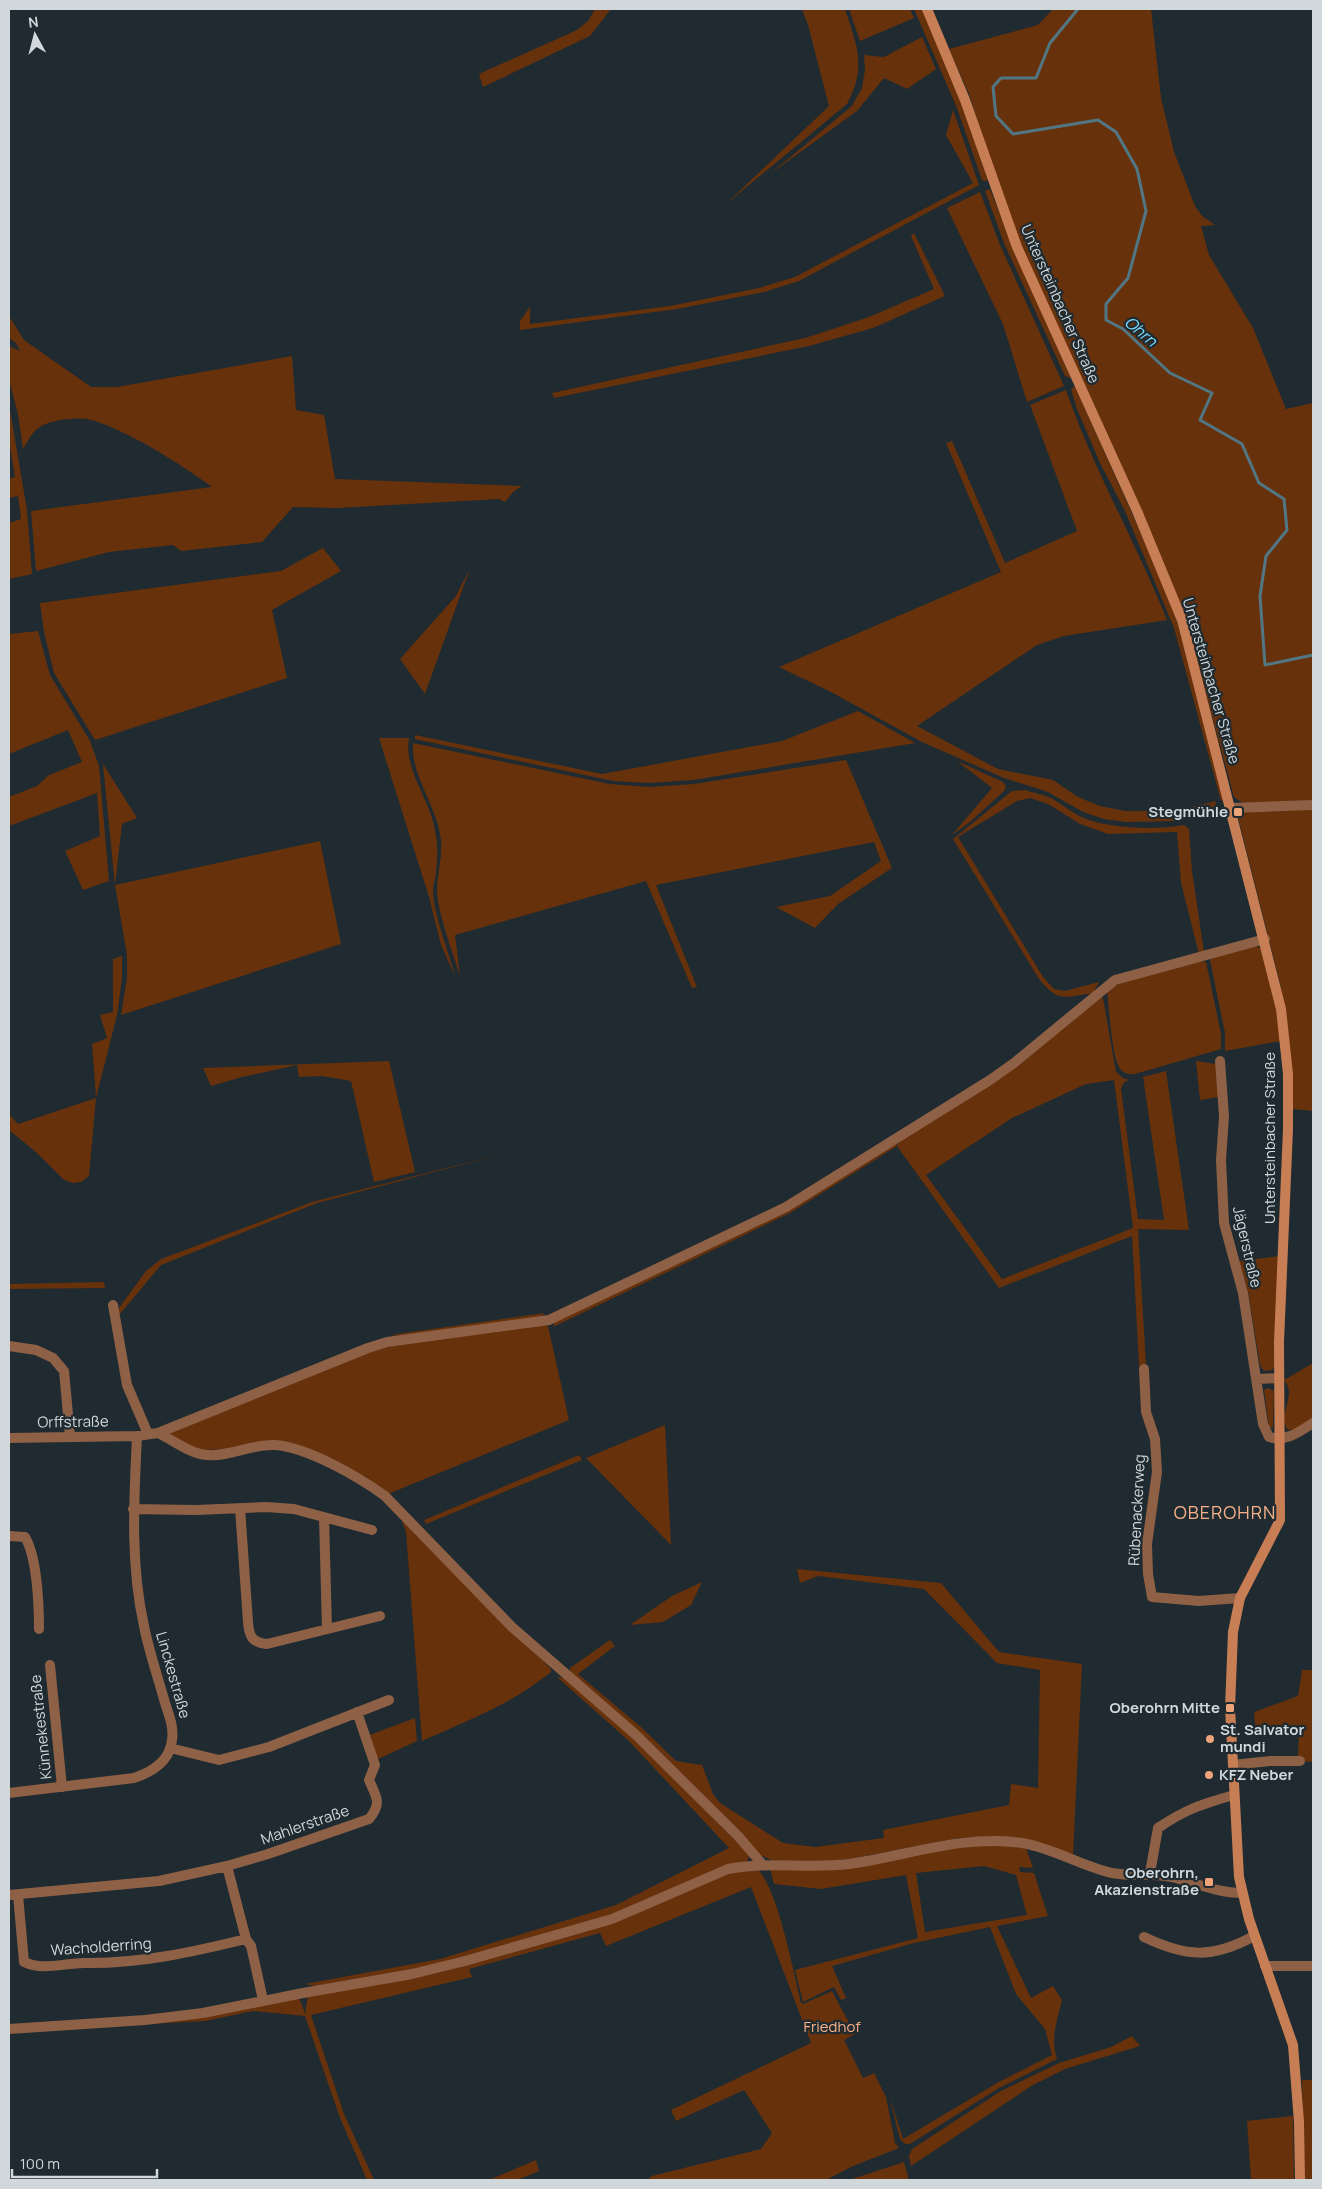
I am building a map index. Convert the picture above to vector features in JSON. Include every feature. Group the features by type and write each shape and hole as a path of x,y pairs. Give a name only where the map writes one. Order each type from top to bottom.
{"main road":[{"name":"Untersteinbacher Straße","path":"927,9 965,100 1017,248 1137,511 1182,620 1281,1009 1288,1074 1284,1248 1279,1342 1278,1440 1280,1520 1240,1598 1234,1632 1230,1702 1234,1795 1242,1893 1254,1936 1293,2045 1299,2122 1300,2180"}],"street":[{"path":"1230,808 1313,805"},
{"name":"Orffstraße","path":"9,1438 137,1436 153,1433 387,1342 549,1320 786,1207 990,1080 1014,1063 1115,980 1264,940"},
{"name":"Jägerstraße","path":"1220,1061 1224,1116 1221,1160 1224,1223 1242,1293 1266,1432 1269,1437 1278,1440"},
{"path":"113,1305 127,1385 153,1433 205,1455 219,1455 260,1446 276,1445 296,1449 361,1479 385,1496 512,1627 635,1734 731,1829 763,1864"},
{"path":"9,1346 36,1350 53,1358 64,1371 70,1436"},
{"name":"Rübenackerweg","path":"1144,1369 1146,1412 1155,1439 1157,1472 1147,1544 1148,1574 1152,1597 1199,1601 1240,1598"},
{"path":"1258,1379 1280,1378"},
{"path":"1278,1440 1292,1436 1313,1423"},
{"name":"Linckestraße","path":"137,1436 133,1533 138,1593 144,1627 172,1727 170,1748"},
{"path":"240,1508 250,1636 254,1641 267,1644 380,1616"},
{"path":"133,1509 294,1509 372,1530"},
{"path":"324,1517 328,1629"},
{"path":"9,1536 25,1536 31,1546 39,1610 39,1629"},
{"name":"Künnekestraße","path":"50,1665 62,1787"},
{"path":"9,1793 134,1778 148,1773 157,1767 170,1748 220,1760 269,1748 389,1700"},
{"name":"Mahlerstraße","path":"227,1866 369,1819 376,1810 378,1801 369,1780 375,1765 357,1712"},
{"path":"1233,1765 1270,1761 1300,1761"},
{"path":"1150,1874 1158,1828 1179,1814 1206,1802 1234,1795"},
{"path":"9,2028 145,2020 203,2013 263,2000 412,1974 465,1961 612,1919 728,1869 763,1864 815,1866 849,1864 959,1843 993,1840 1024,1843 1110,1872 1126,1875 1150,1874 1173,1877 1221,1892 1242,1893"},
{"path":"227,1866 246,1939 251,1946 263,2000"},
{"name":"Wacholderring","path":"227,1866 159,1881 13,1895 24,1962 35,1967 100,1965 191,1953 246,1939"},
{"path":"1144,1937 1171,1950 1207,1953 1237,1946 1254,1936"},
{"path":"1265,1966 1313,1966"}],"green space":[{"path":"595,9 611,9 590,36 483,87 479,74 577,30 588,21"},
{"path":"802,9 845,9 858,56 857,79 853,91 847,104 726,204 829,106"},
{"path":"849,9 910,9 914,18 860,41"},
{"path":"914,9 923,9 962,104 988,180 982,180 957,108"},
{"path":"1053,9 1151,9 1161,98 1174,152 1195,206 1202,216 1215,225 1201,226 1209,255 1253,328 1286,409 1313,403 1313,802 1243,803 1234,797 1186,619 1021,246 997,182 969,94 949,49 1038,25"},
{"path":"922,37 936,69 907,89 884,78 857,111 770,174 852,106 862,88 865,70 864,55 884,57"},
{"path":"953,110 979,185 799,281 764,292 677,309 520,330 520,321 530,307 530,324 670,306 759,288 795,277 973,183 946,135"},
{"path":"990,189 1014,250 1071,378 1065,376 1004,243 985,191"},
{"path":"980,192 1000,245 1064,386 1027,402 1003,324 947,208"},
{"path":"914,233 945,296 873,328 809,346 554,398 552,393 805,338 869,317 934,289 911,236"},
{"path":"9,316 24,340 91,387 117,387 292,356 296,410 324,415 335,479 522,486 513,492 505,502 499,499 337,508 293,507 262,542 181,551 173,545 109,552 36,571 31,511 212,487 185,468 134,438 101,423 87,419 75,418 46,424 34,432 23,449 18,414 9,380 9,346 20,351 16,343 9,338"},
{"path":"1075,386 1159,574 1176,617 1224,799 1221,801 1174,628 1125,511 1100,463 1077,409 1071,389"},
{"path":"1066,390 1089,448 1167,620 1064,636 1037,645 917,726 998,769 1053,780 1078,797 1100,806 1125,811 1176,811 1216,801 1215,808 1176,821 1126,822 1104,819 1083,812 1048,792 1004,778 922,742 831,692 779,667 1001,572 946,443 952,441 1005,563 1077,531 1030,405"},
{"path":"9,404 27,510 32,574 9,579 9,523 21,519 18,496 9,498 9,479 15,477 9,440"},
{"path":"323,548 341,571 272,610 287,678 95,740 54,673 44,632 40,603 281,571"},
{"path":"470,568 425,694 400,659 456,596"},
{"path":"38,631 50,675 90,741 99,766 109,881 83,890 65,851 100,836 97,793 9,826 9,797 37,786 49,775 82,762 68,730 9,754 9,634"},
{"path":"858,711 915,743 693,780 650,783 613,781 415,739 415,735 602,774 782,741"},
{"path":"379,738 409,738 409,758 435,829 437,857 433,888 434,900 438,922 455,976 441,945 429,897"},
{"path":"413,743 610,784 649,787 694,784 846,760 892,868 838,904 815,928 776,907 830,896 881,861 874,842 656,885 697,987 692,988 646,881 455,935 460,976 438,901 437,884 441,856 440,834 419,778 413,755"},
{"path":"957,761 1003,782 1006,786 1004,791 970,822 952,835 992,788"},
{"path":"103,764 137,818 122,824 115,885"},
{"path":"1025,790 1045,795 1080,816 1095,822 1133,828 1160,828 1184,825 1189,829 1192,871 1204,952 1199,954 1181,883 1177,832 1108,834 1080,824 1048,804 1030,798 1017,801 958,837 1043,977 1054,989 1065,991 1099,982 1093,993 1068,997 1057,995 1046,987 1039,979 953,839 1012,791"},
{"path":"1313,807 1313,1111 1293,1109 1288,1028 1280,983 1238,817 1242,810"},
{"path":"320,841 341,944 121,1015 127,978 127,955 115,885"},
{"path":"1254,945 1262,949 1277,1010 1281,1041 1225,1051 1225,1033 1210,960 1213,956"},
{"path":"122,956 122,978 117,1015 96,1098 92,1044 107,1038 100,1015 113,1012 113,959"},
{"path":"1197,960 1206,962 1221,1034 1221,1049 1135,1074 1124,1072 1120,1069 1117,1061 1113,1042 1107,991 1109,987"},
{"path":"1098,996 1103,998 1116,1072 1123,1078 1130,1080 1124,1082 1121,1089 1138,1219 1164,1220 1143,1077 1166,1071 1189,1230 1138,1229 1147,1382 1140,1382 1132,1236 999,1288 897,1146 790,1213 553,1327 555,1321 788,1208 894,1143 897,1145 902,1139","holes":["1114,1080 1133,1228 1002,1279 926,1175 1012,1118 1086,1084"]},
{"path":"389,1061 415,1172 374,1182 351,1081 322,1076 299,1077 297,1065 211,1086 203,1068"},
{"path":"1196,1061 1216,1064 1219,1097 1200,1100"},
{"path":"96,1098 89,1176 81,1182 73,1183 64,1180 37,1153 9,1130 9,1114 18,1124"},
{"path":"506,1153 317,1203 161,1265 119,1315 119,1308 146,1271 161,1259 312,1202"},
{"path":"1280,1256 1275,1366 1272,1370 1264,1371 1260,1365 1248,1291 1239,1261"},
{"path":"104,1282 105,1288 9,1289 9,1284"},
{"path":"545,1313 537,1320 407,1336 390,1335"},
{"path":"544,1323 548,1326 569,1420 388,1494 366,1477 296,1446 205,1450 190,1446 167,1434 368,1350"},
{"path":"1313,1363 1313,1418 1296,1429 1288,1430 1284,1418 1289,1392 1284,1380"},
{"path":"1268,1388 1274,1391 1273,1427 1271,1428 1269,1427 1264,1390"},
{"path":"665,1425 671,1545 586,1458"},
{"path":"579,1455 582,1460 426,1524 424,1520"},
{"path":"399,1513 551,1669 551,1672 505,1703 422,1741 406,1532"},
{"path":"797,1569 941,1583 999,1652 1082,1664 1073,1856 994,1837 958,1838 850,1859 816,1862 771,1860 761,1855 636,1732 570,1673 570,1668 610,1640 615,1646 578,1674 642,1728 676,1761 702,1765 713,1794 720,1803 783,1843 815,1847 884,1838 883,1830 1009,1805 1011,1784 1038,1788 1040,1670 997,1663 924,1589 818,1576 800,1583"},
{"path":"702,1582 691,1605 663,1622 630,1625 672,1596"},
{"path":"1302,1670 1313,1670 1313,1762 1300,1761 1298,1756 1299,1727 1272,1726 1272,1733 1256,1735 1254,1712 1298,1696"},
{"path":"557,1677 565,1678 634,1738 748,1853 749,1858 746,1862 613,1915 463,1958 410,1970 316,1986 305,1984 440,1959 616,1905 729,1848 629,1741"},
{"path":"415,1718 417,1741 378,1759 367,1736"},
{"path":"991,1844 1026,1848 1033,1868 1019,1867 1020,1872 1034,1873 1048,1916 997,1926 1031,1998 1053,1986 1062,2000 1054,2037 1057,2059 999,2088 910,2144 905,2144 900,2139 889,2095 903,2139 997,2083 1052,2055 1045,2029 1016,1994 990,1927 914,1943 832,1966 846,1998 841,2000 834,1987 803,2002 795,1970 918,1938 906,1875 821,1889 774,1884 770,1868","holes":["984,1866 1016,1875 1027,1915 925,1932 916,1873"]},
{"name":"Friedhof","path":"757,1869 764,1878 778,1911 801,2003 803,2004 832,1991 855,2034 844,2040 863,2078 874,2073 886,2097 895,2143 899,2148 853,2166 826,2180 647,2180 652,2176 761,2149 772,2133 744,2090 676,2121 671,2110 811,2043 751,1887 606,1946 600,1933 469,1969 472,1977 311,2015 344,2114 374,2180 367,2180 340,2118 305,2016 253,2011 205,2021 149,2024 297,1997 305,2014 308,1995 467,1964 730,1873"},
{"path":"1132,2036 1140,2046 1065,2069 1033,2085 911,2166 909,2156 912,2149 1001,2091 1059,2063 1111,2047"},
{"path":"1302,2080 1313,2080 1313,2180 1303,2180"},
{"path":"1293,2116 1294,2180 1251,2180 1247,2121"},
{"path":"536,2160 539,2171 517,2180 489,2180"},
{"path":"904,2162 909,2180 849,2180"}],"waterway":[{"name":"Ohrn","path":"1078,9 1050,43 1036,78 1001,78 993,87 996,116 1013,134 1098,120 1116,132 1137,169 1146,211 1128,278 1106,304 1106,320 1123,329 1170,373 1212,393 1200,420 1242,444 1259,483 1284,499 1287,530 1266,556 1260,596 1265,665 1313,655"}],"place":[{"name":"Stegmühle","path":"1238,812"},
{"name":"Oberohrn Mitte","path":"1230,1708"},
{"name":"St. Salvator mundi","path":"1210,1739"},
{"name":"KFZ Neber","path":"1209,1775"},
{"name":"Oberohrn, Akazienstraße","path":"1209,1882"}],"district":[{"name":"OBEROHRN","path":"1225,1513"}]}
